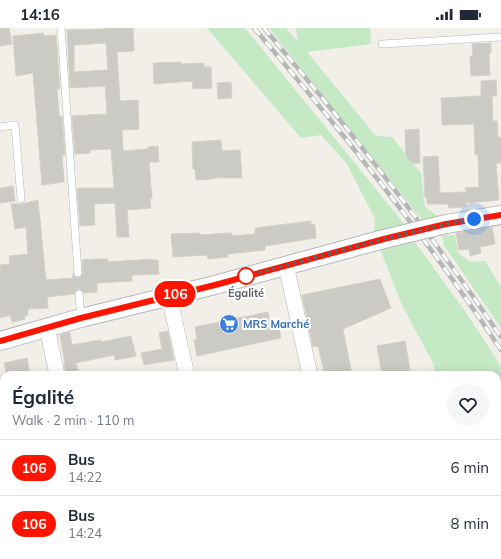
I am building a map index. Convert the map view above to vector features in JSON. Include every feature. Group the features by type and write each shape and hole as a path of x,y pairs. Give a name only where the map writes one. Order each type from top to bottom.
{"street":[{"path":"0,341 47,327 384,239 446,224 501,215"},
{"path":"286,265 309,371"},
{"path":"169,296 186,371"},
{"path":"47,327 56,371"}],"lane":[{"path":"61,28 78,273"},
{"path":"382,44 501,37"},
{"path":"0,127 15,124 21,198"},
{"path":"80,294 81,318"}],"green space":[{"path":"207,28 245,28 406,226 374,233 375,219 347,164 321,135 301,138"},
{"path":"269,28 286,28 298,42 296,28 370,28 371,44 307,52 376,136 392,137 421,173 425,207 439,217 424,222"},
{"path":"441,235 455,235 458,253 470,262 485,261 501,287 501,328 443,244 444,241"},
{"path":"414,241 465,311 501,366 501,371 435,371 434,365 402,305 380,249"}],"building":[{"path":"0,28 9,28 12,44 0,46"},
{"path":"133,28 134,51 117,52 120,101 138,100 139,129 122,130 123,151 148,149 148,147 158,146 159,162 149,162 152,198 150,199 151,208 127,210 129,237 117,237 115,203 94,204 95,225 80,226 77,188 114,188 111,149 90,150 90,153 75,154 72,116 107,114 105,86 70,88 67,30","holes":["106,43 108,70 74,72 74,45"]},
{"path":"44,33 44,36 56,35 60,89 57,89 59,116 62,116 65,155 62,155 64,182 42,185 33,73 16,76 13,36"},
{"path":"491,43 491,53 489,53 490,75 471,76 470,56 473,56 472,44"},
{"path":"181,62 182,64 204,63 204,67 211,67 212,88 193,89 192,81 154,84 153,63"},
{"path":"496,80 497,96 492,96 493,121 497,121 498,137 501,137 501,163 496,163 499,200 466,203 466,206 464,207 449,208 448,204 427,204 427,198 425,198 423,157 438,156 440,193 467,192 465,188 479,187 478,155 475,155 474,124 442,125 441,98 481,96 481,81"},
{"path":"231,82 232,98 218,99 217,83"},
{"path":"419,129 420,163 412,163 406,155 405,130"},
{"path":"221,140 222,151 240,150 242,178 223,177 196,180 195,169 193,169 192,142"},
{"path":"13,186 15,201 0,203 0,188"},
{"path":"38,200 46,280 73,278 73,273 75,277 80,277 83,273 82,260 95,259 108,259 108,262 152,259 158,260 159,274 132,275 132,281 97,283 97,292 84,293 78,289 74,294 47,297 48,308 28,309 28,315 25,316 25,319 12,322 10,315 0,318 0,265 10,264 9,256 28,254 26,227 15,229 11,204 22,204"},
{"path":"311,221 311,225 314,224 315,226 316,238 265,246 265,250 228,254 228,257 208,259 207,255 173,257 171,234 200,233 200,235 232,233 232,236 255,234 255,228"},
{"path":"492,227 495,244 480,247 481,253 470,256 469,249 459,250 456,233"},
{"path":"380,279 391,308 343,329 351,371 324,371 318,346 313,347 302,295"},
{"path":"268,312 270,324 278,323 281,338 197,356 194,340 197,339 195,327"},
{"path":"168,331 174,360 144,365 141,353 162,349 159,333"},
{"path":"70,332 72,345 100,340 101,342 131,336 136,356 115,360 114,355 76,363 78,371 65,371 60,335"},
{"path":"405,341 410,371 382,371 377,346"},
{"path":"27,358 29,371 6,371 4,363"}],"railway":[{"path":"254,28 351,145 382,185 443,266 501,350"},
{"path":"264,28 387,179 445,257 501,337"}],"bus line":[{"name":"106","path":"0,341 47,327 215,285 384,239 446,224 501,215"}],"place":[{"name":"Égalité","path":"246,276"},
{"name":"MRS Marché","path":"229,324"}],"route":[{"path":"246,276 384,239 474,219"}]}
